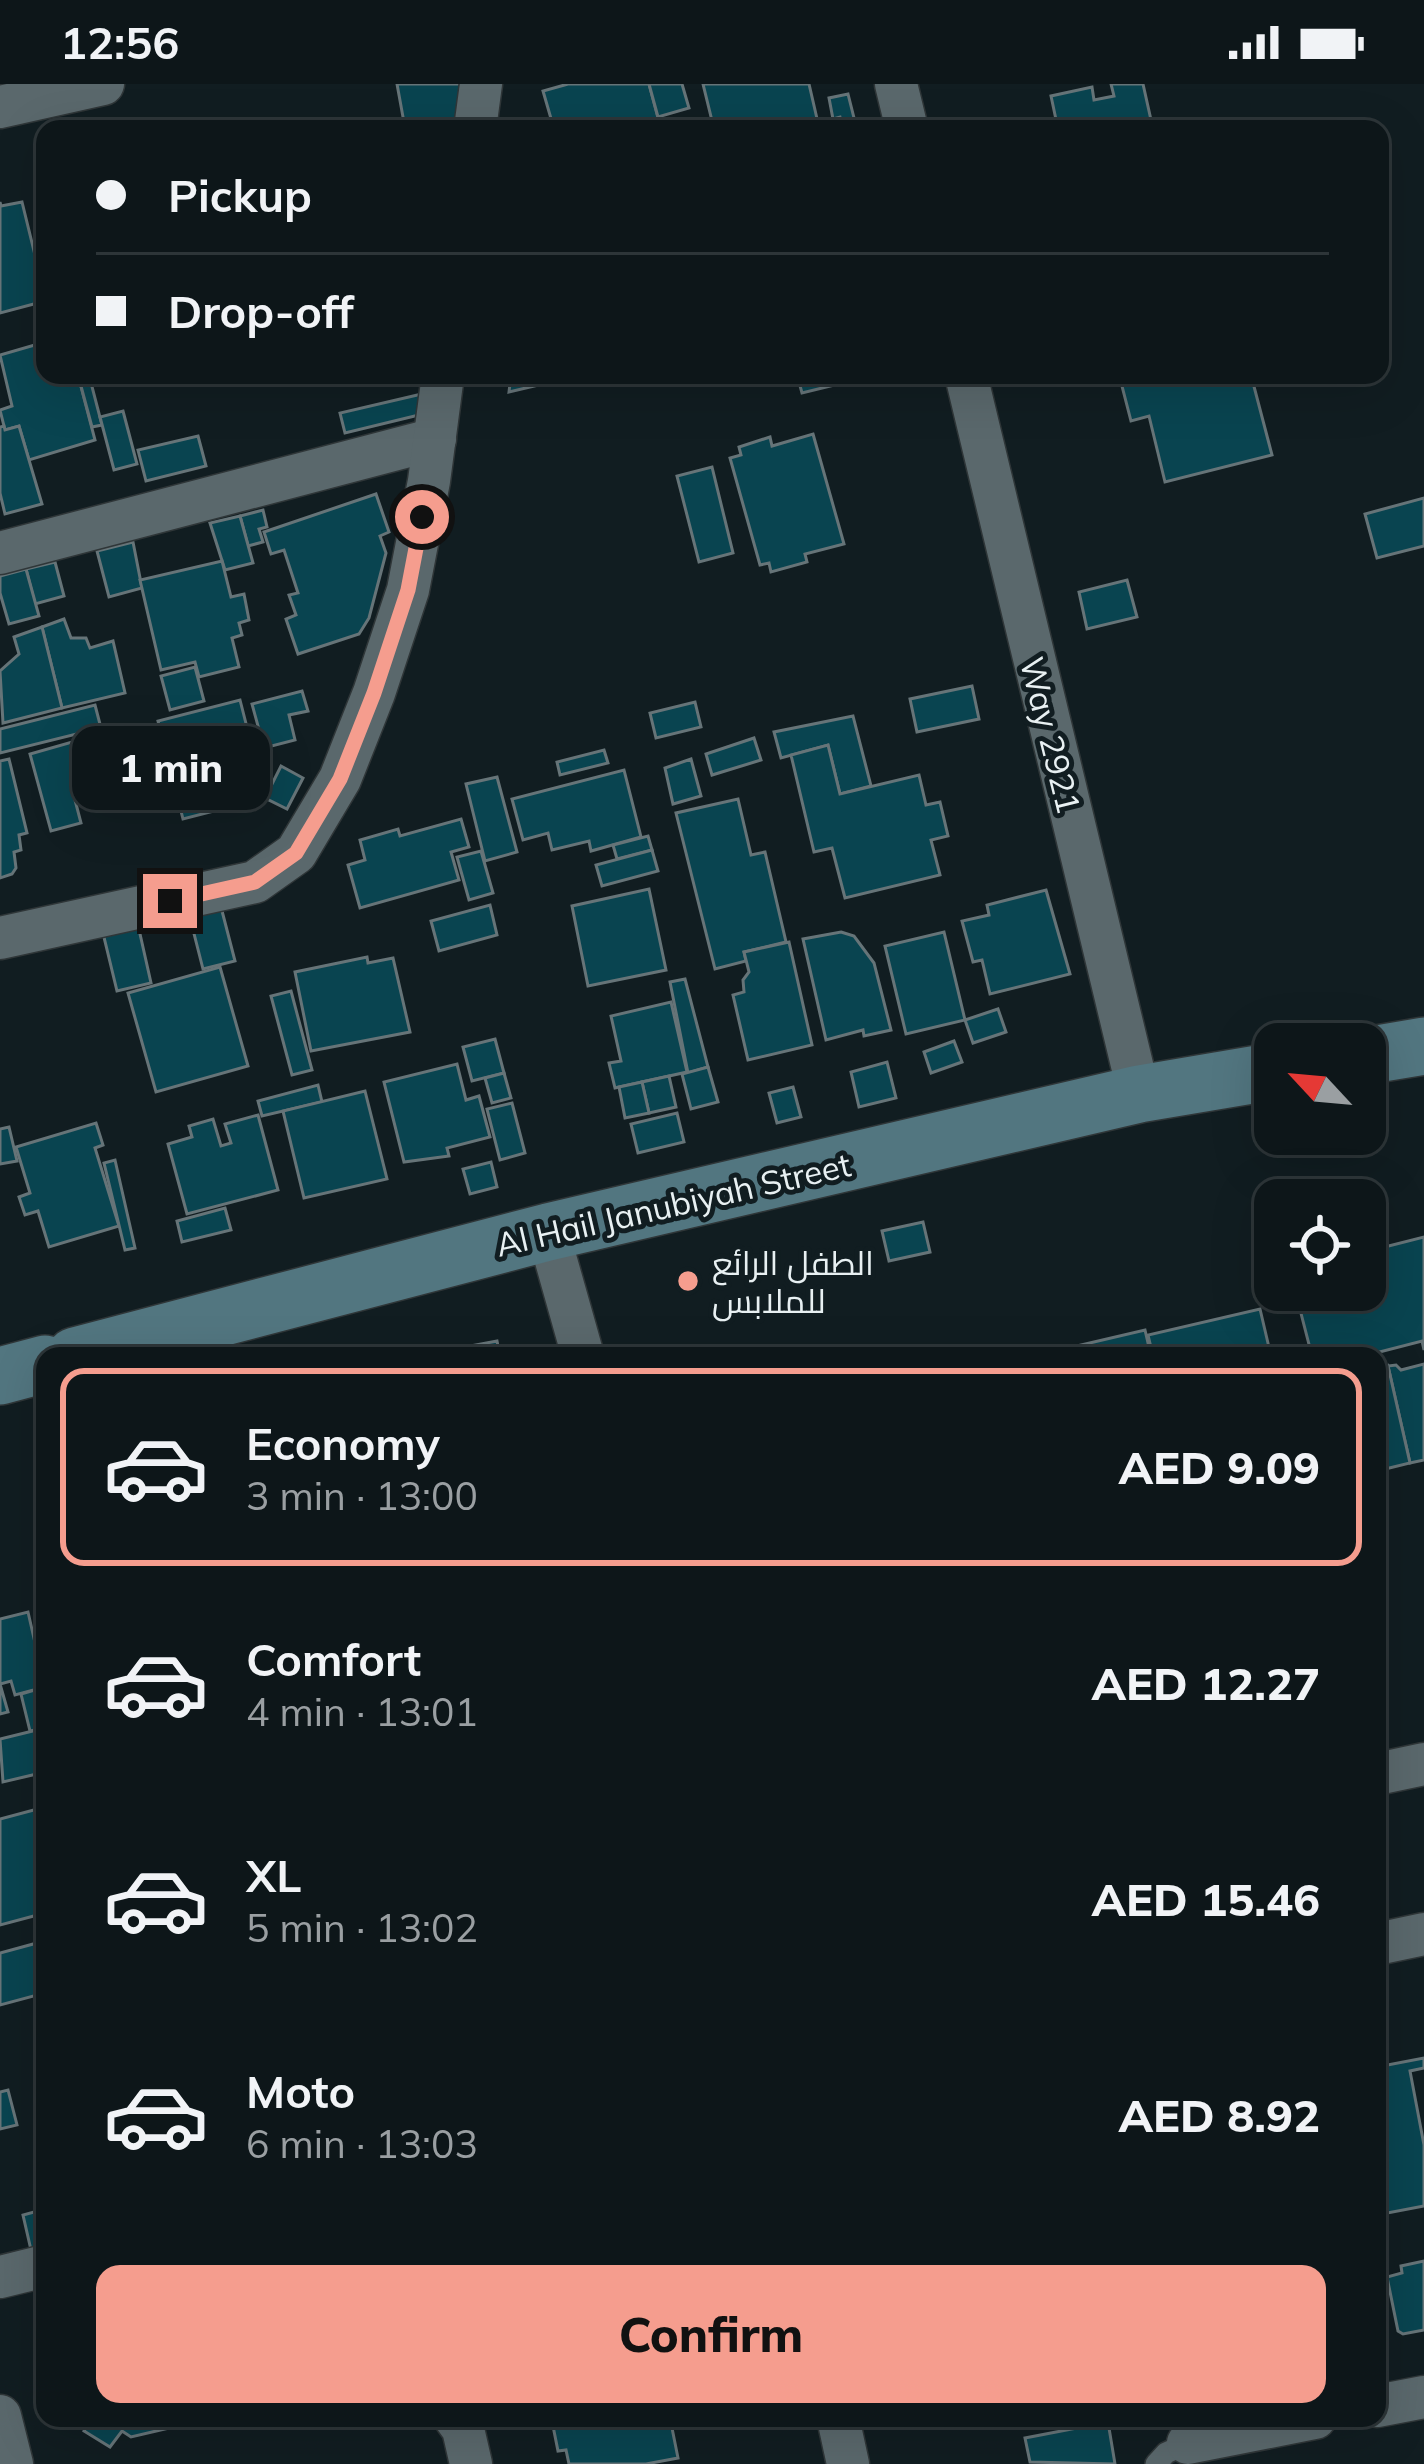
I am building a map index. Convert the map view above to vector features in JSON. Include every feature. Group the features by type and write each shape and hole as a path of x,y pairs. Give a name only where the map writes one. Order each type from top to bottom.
{"street":[{"path":"0,107 103,84"},
{"path":"476,120 481,84"},
{"path":"896,84 905,120"},
{"path":"0,938 255,882 296,853 340,779 408,590 442,384"},
{"name":"Way 2921","path":"967,384 1139,1094"},
{"path":"0,553 434,439"},
{"path":"1386,1052 1424,1046"},
{"name":"Al Hail Janubiyah Street","path":"148,1347 548,1232 1139,1094 1254,1075"},
{"path":"548,1232 580,1347"},
{"path":"1386,1772 1424,1765"},
{"path":"1386,1942 1424,1934"},
{"path":"0,2277 36,2268"},
{"path":"1386,2404 1424,2397"},
{"path":"0,2416 12,2464"},
{"path":"462,2427 471,2464"},
{"path":"840,2427 848,2464"},
{"path":"1172,2453 1278,2427"}],"building":[{"path":"397,84 475,84 469,120 404,120"},
{"path":"568,84 649,84 659,120 551,120 543,91"},
{"path":"649,84 682,84 689,108 658,117"},
{"path":"703,84 809,84 817,120 712,120"},
{"path":"1111,84 1143,84 1151,120 1056,120 1051,96 1092,87 1094,100 1114,96"},
{"path":"848,94 854,120 833,119 829,98"},
{"path":"0,202 1,206 22,202 36,259 36,303 0,313"},
{"path":"36,345 36,384 80,384 95,440 29,460 19,426 5,430 0,410 12,406 0,355"},
{"path":"80,384 91,384 102,425 92,427"},
{"path":"510,384 543,384 509,392"},
{"path":"800,384 839,384 802,393"},
{"path":"1253,384 1272,455 1165,482 1149,416 1131,421 1122,386"},
{"path":"426,393 423,414 345,433 340,413"},
{"path":"123,411 137,464 114,470 100,417"},
{"path":"19,426 42,504 5,514 0,493 0,427 5,430"},
{"path":"813,434 844,544 805,554 807,562 771,572 769,563 760,565 730,458 741,455 739,447 770,437 772,446"},
{"path":"198,436 206,466 146,481 138,450"},
{"path":"712,467 733,553 699,562 677,476"},
{"path":"376,494 389,532 380,536 386,553 369,618 359,634 298,654 286,619 296,615 289,595 298,593 284,550 271,554 264,532"},
{"path":"1424,498 1424,546 1377,558 1365,514"},
{"path":"263,510 267,527 259,529 263,542 248,546 240,516"},
{"path":"240,516 253,563 225,570 210,523"},
{"path":"133,542 142,588 109,597 97,551"},
{"path":"222,561 231,597 244,594 249,620 239,623 242,635 232,638 239,667 199,677 195,662 161,670 140,580"},
{"path":"55,562 64,596 35,604 26,569"},
{"path":"26,569 39,616 9,624 0,576"},
{"path":"1127,580 1137,617 1087,629 1079,592"},
{"path":"64,619 71,638 86,638 90,648 113,641 125,693 62,708 42,627"},
{"path":"42,627 62,708 3,723 0,671 19,654 14,637"},
{"path":"195,667 204,701 170,710 161,676"},
{"path":"972,686 979,719 917,732 910,699"},
{"path":"302,691 308,711 289,715 295,740 264,748 252,704"},
{"path":"240,700 265,798 183,819 158,721"},
{"path":"695,702 701,727 656,738 650,713"},
{"path":"95,705 101,728 0,753 0,729"},
{"path":"853,716 871,786 840,794 828,745 781,758 774,732"},
{"path":"132,725 154,803 122,811 115,789 95,794 79,740"},
{"path":"754,738 761,760 712,775 706,754"},
{"path":"79,740 95,794 75,800 81,823 51,831 30,754"},
{"path":"828,745 840,794 919,775 926,805 940,802 948,836 931,840 940,875 845,898 832,848 814,852 791,755"},
{"path":"604,750 608,763 560,775 557,762"},
{"path":"9,759 27,833 19,835 16,868 0,878 0,761"},
{"path":"691,759 701,796 673,804 665,768"},
{"path":"281,766 303,778 287,809 265,798"},
{"path":"624,770 641,837 591,851 589,841 552,850 548,833 523,840 512,799"},
{"path":"497,777 517,852 485,861 466,784"},
{"path":"738,799 751,855 765,852 786,942 744,952 746,961 715,969 676,813"},
{"path":"461,819 469,847 451,852 459,880 360,908 348,865 365,860 360,840 398,829 400,836"},
{"path":"648,836 652,850 617,859 613,845"},
{"path":"652,850 658,871 602,886 596,865"},
{"path":"481,851 493,893 469,900 457,857"},
{"path":"649,889 666,970 588,986 572,906"},
{"path":"1046,890 1070,974 990,994 982,960 973,962 962,921 989,915 987,905"},
{"path":"490,905 497,935 439,951 431,921"},
{"path":"221,907 235,961 203,969 189,914"},
{"path":"138,925 151,983 117,991 103,933"},
{"path":"841,932 854,936 874,963 891,1030 864,1036 863,1030 826,1040 803,939"},
{"path":"944,932 965,1020 906,1034 885,946"},
{"path":"789,942 812,1045 748,1060 733,995 744,992 743,980 749,972 744,952"},
{"path":"367,957 368,963 393,958 410,1032 311,1051 295,972"},
{"path":"220,967 248,1066 156,1092 128,993"},
{"path":"685,979 708,1067 688,1073 670,982"},
{"path":"291,991 312,1070 292,1075 271,996"},
{"path":"671,1002 687,1072 615,1088 609,1063 621,1061 611,1016"},
{"path":"998,1009 1006,1032 973,1043 965,1020"},
{"path":"495,1039 504,1073 472,1081 463,1047"},
{"path":"954,1041 962,1062 931,1073 924,1052"},
{"path":"887,1062 896,1098 859,1107 851,1072"},
{"path":"457,1064 466,1100 479,1096 490,1137 447,1148 449,1156 404,1162 384,1082"},
{"path":"708,1067 718,1102 691,1109 682,1074"},
{"path":"504,1073 511,1098 492,1103 485,1078"},
{"path":"669,1076 676,1107 649,1113 642,1082"},
{"path":"642,1082 649,1113 625,1118 619,1087"},
{"path":"318,1085 322,1102 262,1116 258,1101"},
{"path":"793,1087 801,1117 777,1123 769,1093"},
{"path":"365,1091 387,1179 304,1198 283,1111"},
{"path":"512,1103 525,1153 500,1160 487,1109"},
{"path":"677,1113 684,1142 638,1153 631,1124"},
{"path":"258,1115 278,1190 187,1214 168,1144 192,1137 189,1126 213,1119 221,1146 231,1143 225,1124"},
{"path":"96,1123 103,1145 95,1148 119,1226 49,1247 38,1211 25,1215 19,1197 30,1193 16,1147"},
{"path":"9,1127 17,1161 0,1164 0,1129"},
{"path":"115,1160 135,1248 125,1250 104,1163"},
{"path":"491,1162 497,1187 470,1194 463,1169"},
{"path":"225,1208 231,1230 182,1242 177,1221"},
{"path":"923,1222 930,1252 889,1261 882,1231"},
{"path":"1424,1237 1424,1350 1422,1341 1386,1350 1310,1347 1300,1311 1386,1311 1386,1247"},
{"path":"1254,1310 1260,1311 1269,1347 1151,1347 1148,1335"},
{"path":"1145,1330 1149,1347 1072,1347"},
{"path":"497,1341 498,1347 465,1347"},
{"path":"1424,1364 1424,1460 1410,1463 1388,1366 1401,1370"},
{"path":"1386,1368 1410,1463 1386,1469"},
{"path":"28,1612 36,1647 36,1689 15,1695 11,1681 0,1684 0,1619"},
{"path":"0,1684 8,1712 0,1714"},
{"path":"36,1690 36,1730 30,1731 21,1694"},
{"path":"36,1730 36,1774 3,1782 0,1739"},
{"path":"36,1809 36,1915 0,1925 0,1819"},
{"path":"36,1943 36,1995 0,2005 0,1953"},
{"path":"1424,2058 1424,2068 1410,2071 1424,2145 1424,2206 1386,2213 1386,2065"},
{"path":"8,2090 17,2125 0,2129 0,2092"},
{"path":"36,2211 36,2249 31,2250 23,2215"},
{"path":"1424,2261 1424,2330 1403,2334 1398,2331 1387,2277 1402,2273 1401,2266"},
{"path":"86,2427 173,2427 131,2437 122,2431 110,2447 84,2431"},
{"path":"553,2427 672,2427 678,2458 646,2464 569,2464 566,2450 558,2451"},
{"path":"1109,2427 1115,2464 1030,2462 1025,2438"}],"place":[{"name":"الطفل الرائع للملابس","path":"688,1281"}],"route":[{"path":"170,901 255,882 296,853 340,779 374,693 408,590 422,517"}]}
